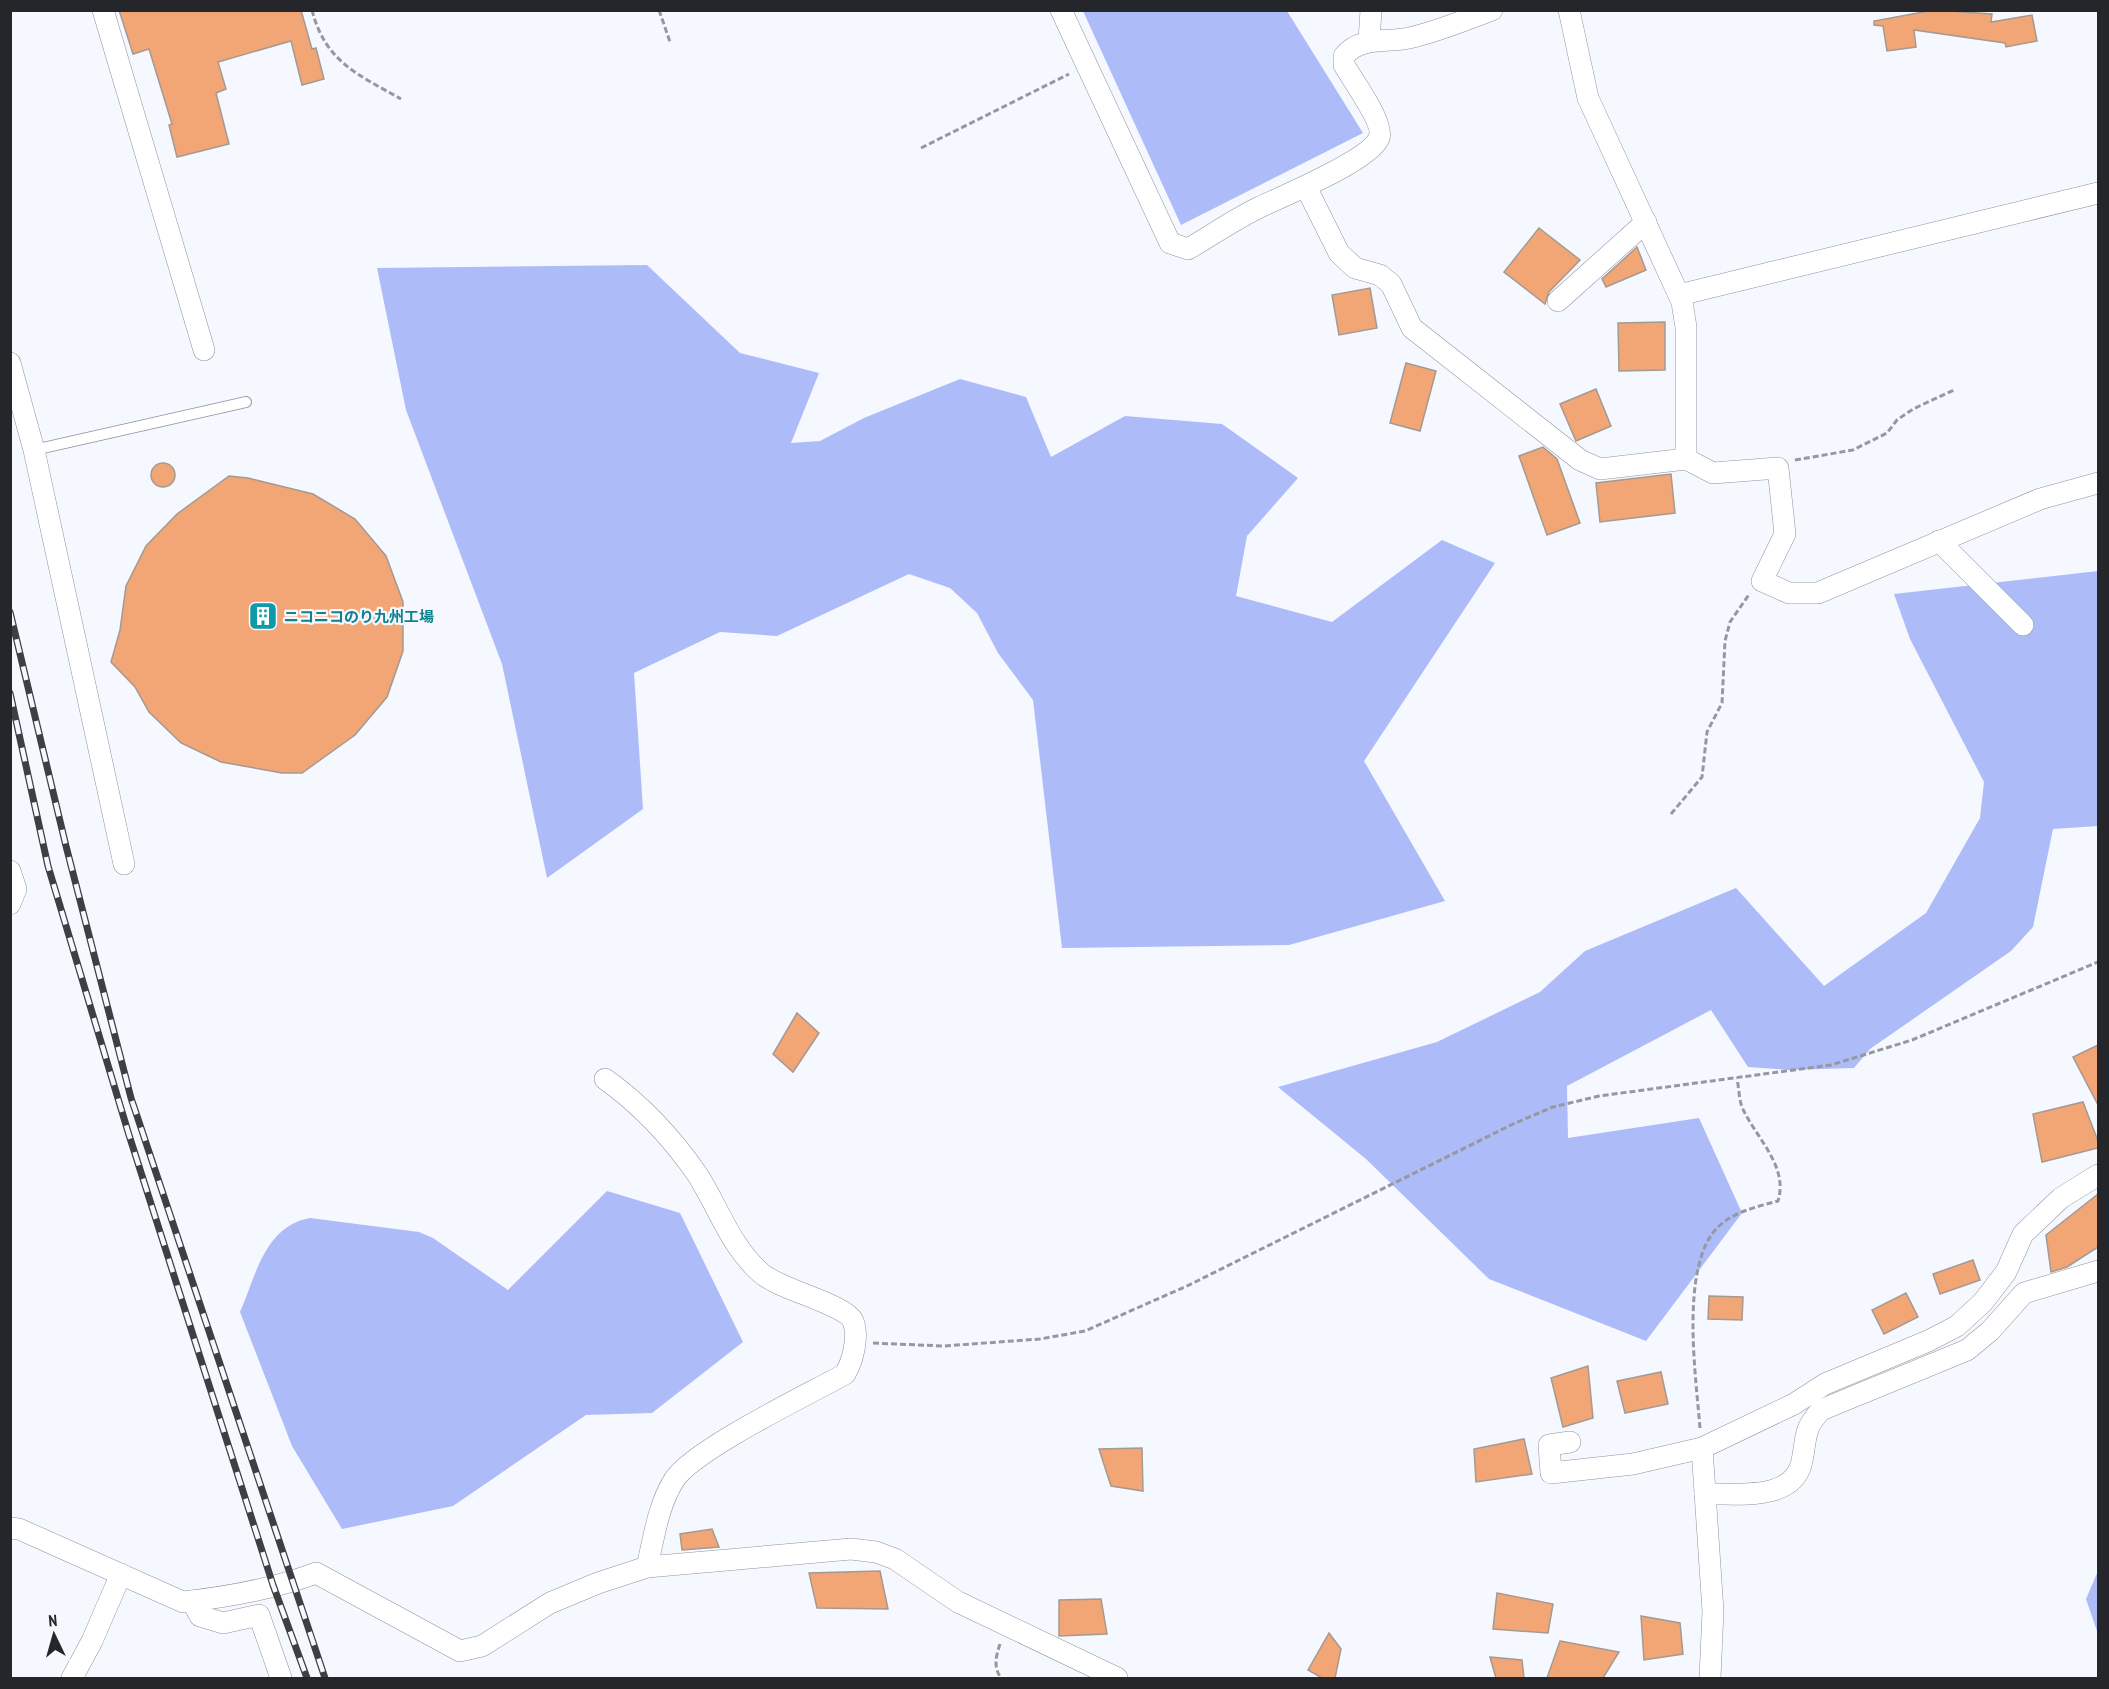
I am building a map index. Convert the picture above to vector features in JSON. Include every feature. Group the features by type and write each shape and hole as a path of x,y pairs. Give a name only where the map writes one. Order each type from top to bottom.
{"street":[{"path":"103,10 204,350"},
{"path":"1061,10 1170,243 1188,249 1259,208 1306,188 1370,149 1380,137 1380,125 1344,65 1344,56 1350,48 1369,41 1408,38 1492,10"},
{"path":"1369,41 1371,10"},
{"path":"1569,10 1588,98 1679,295 1686,327 1686,459"},
{"path":"1306,188 1339,253 1355,268 1380,275 1391,284 1412,328 1580,460 1600,469 1686,459 1713,473 1778,468 1785,534 1762,581 1789,593 1818,593 2040,499 2098,483"},
{"path":"1679,295 2098,194"},
{"path":"1558,301 1646,222"},
{"path":"10,363 34,450 124,864"},
{"path":"1940,541 2023,625"},
{"path":"10,871 16,889 10,904"},
{"path":"605,1079 623,1092 660,1128 696,1174 731,1239 763,1275 786,1288 846,1312 853,1322 851,1364 845,1374 712,1448 688,1464 676,1477 663,1499 647,1567"},
{"path":"1570,1442 1549,1445 1551,1473 1633,1464 1702,1448 1794,1404 1825,1384 1928,1341 1957,1326 1983,1302 2006,1272 2023,1234 2061,1198 2098,1175"},
{"path":"1705,1494 1774,1492 1795,1480 1802,1464 1808,1425 1821,1410 1966,1350 1990,1331 2024,1293 2098,1271"},
{"path":"1702,1448 1713,1611 1710,1678"},
{"path":"10,1528 19,1529 183,1602 206,1601 292,1582 316,1573 460,1651 483,1646 550,1603 647,1567 851,1549 876,1552 895,1559 958,1602 1117,1678"},
{"path":"72,1678 92,1641 121,1574"},
{"path":"192,1601 200,1616 223,1623 259,1615 281,1678"}],"lane":[{"path":"34,450 246,402"}],"path":[{"path":"317,10 312,11 327,47 345,67 401,99"},
{"path":"659,10 669,42"},
{"path":"921,148 1074,72 1084,60"},
{"path":"1778,468 1791,460 1854,450 1887,432 1897,420 1913,409 1954,390"},
{"path":"1671,814 1702,777 1707,732 1722,703 1725,641 1730,622 1744,598 1762,581"},
{"path":"892,1343 944,1346 1040,1339 1085,1331 1187,1286 1513,1124 1553,1107 1599,1096 1831,1065 1902,1043 2098,962"},
{"path":"1702,1448 1693,1335 1701,1252 1716,1229 1741,1211 1778,1201 1782,1188 1779,1171 1742,1105 1737,1079"},
{"path":"1000,1678 995,1659 1007,1625"}],"shaded area":[{"path":"1083,11 1287,11 1363,133 1181,225"},
{"path":"647,265 740,353 819,373 791,443 820,441 864,418 960,379 1026,397 1051,457 1125,416 1222,424 1298,478 1247,536 1236,596 1332,622 1442,540 1495,563 1364,761 1445,901 1289,945 1062,948 1033,700 998,653 977,613 950,588 909,574 777,636 720,632 634,673 643,809 547,878 502,664 406,410 377,268"},
{"path":"2098,571 2098,826 2053,829 2033,927 2011,951 1870,1049 1854,1068 1789,1070 1748,1067 1711,1010 1567,1086 1568,1138 1699,1118 1742,1213 1646,1341 1489,1279 1366,1159 1278,1087 1437,1042 1540,992 1585,951 1736,888 1824,986 1926,913 1980,818 1984,782 1910,639 1894,594"},
{"path":"607,1191 680,1213 743,1342 652,1413 586,1415 453,1506 342,1529 292,1446 240,1312 257,1268 272,1242 282,1231 310,1218 419,1232 433,1238 508,1290"},
{"path":"2098,1571 2098,1634 2086,1599"}],"building":[{"path":"119,10 301,10 312,49 316,48 324,79 302,85 291,41 218,62 226,89 216,93 229,144 177,157 169,125 172,124 149,49 133,54"},
{"path":"1934,10 1992,14 1991,22 2032,15 2037,41 2006,47 2005,43 1914,30 1916,47 1887,51 1883,26 1874,25 1874,21"},
{"path":"1539,228 1580,260 1549,292 1545,304 1504,272"},
{"path":"1637,247 1646,270 1606,287 1602,279"},
{"path":"1370,288 1377,328 1339,335 1332,295"},
{"path":"1665,322 1665,370 1619,371 1618,323"},
{"path":"1406,363 1436,371 1420,431 1390,423"},
{"path":"1596,389 1611,426 1576,441 1560,404"},
{"path":"1543,447 1557,459 1580,523 1547,535 1519,456"},
{"path":"163,463 172,466 175,475 172,484 163,487 154,484 151,475 154,466"},
{"path":"1671,474 1675,513 1600,522 1596,483"},
{"name":"ニコニコのり九州工場","path":"229,476 248,478 313,494 355,519 386,556 403,602 403,651 387,697 355,735 302,773 282,773 221,762 181,743 149,712 135,687 111,662 120,630 126,586 146,546 177,514"},
{"path":"797,1013 819,1033 793,1072 773,1054"},
{"path":"2098,1045 2098,1105 2073,1057"},
{"path":"2083,1102 2098,1141 2098,1148 2042,1162 2033,1114"},
{"path":"2098,1194 2098,1247 2067,1267 2051,1272 2046,1235"},
{"path":"1973,1260 1980,1280 1940,1294 1933,1274"},
{"path":"1906,1293 1918,1317 1884,1334 1872,1310"},
{"path":"1709,1296 1743,1297 1742,1320 1708,1319"},
{"path":"1588,1366 1593,1418 1563,1427 1551,1378"},
{"path":"1661,1372 1668,1404 1625,1413 1617,1381"},
{"path":"1524,1439 1532,1474 1476,1482 1474,1449"},
{"path":"1142,1448 1143,1491 1111,1486 1099,1449"},
{"path":"712,1529 719,1547 682,1550 680,1534"},
{"path":"880,1571 888,1609 817,1608 809,1573"},
{"path":"1497,1593 1553,1604 1548,1633 1493,1629"},
{"path":"1101,1599 1107,1634 1059,1636 1059,1600"},
{"path":"1641,1616 1680,1623 1683,1654 1644,1660"},
{"path":"1329,1633 1341,1649 1335,1678 1322,1678 1308,1670"},
{"path":"1560,1641 1619,1652 1603,1678 1547,1678"},
{"path":"1490,1657 1522,1660 1524,1678 1496,1678"}],"railway":[{"path":"10,612 66,846 131,1098 325,1678"},
{"path":"10,693 48,866 129,1135 273,1585 307,1678"}],"place":[{"name":"ニコニコのり九州工場","path":"263,616"}]}
